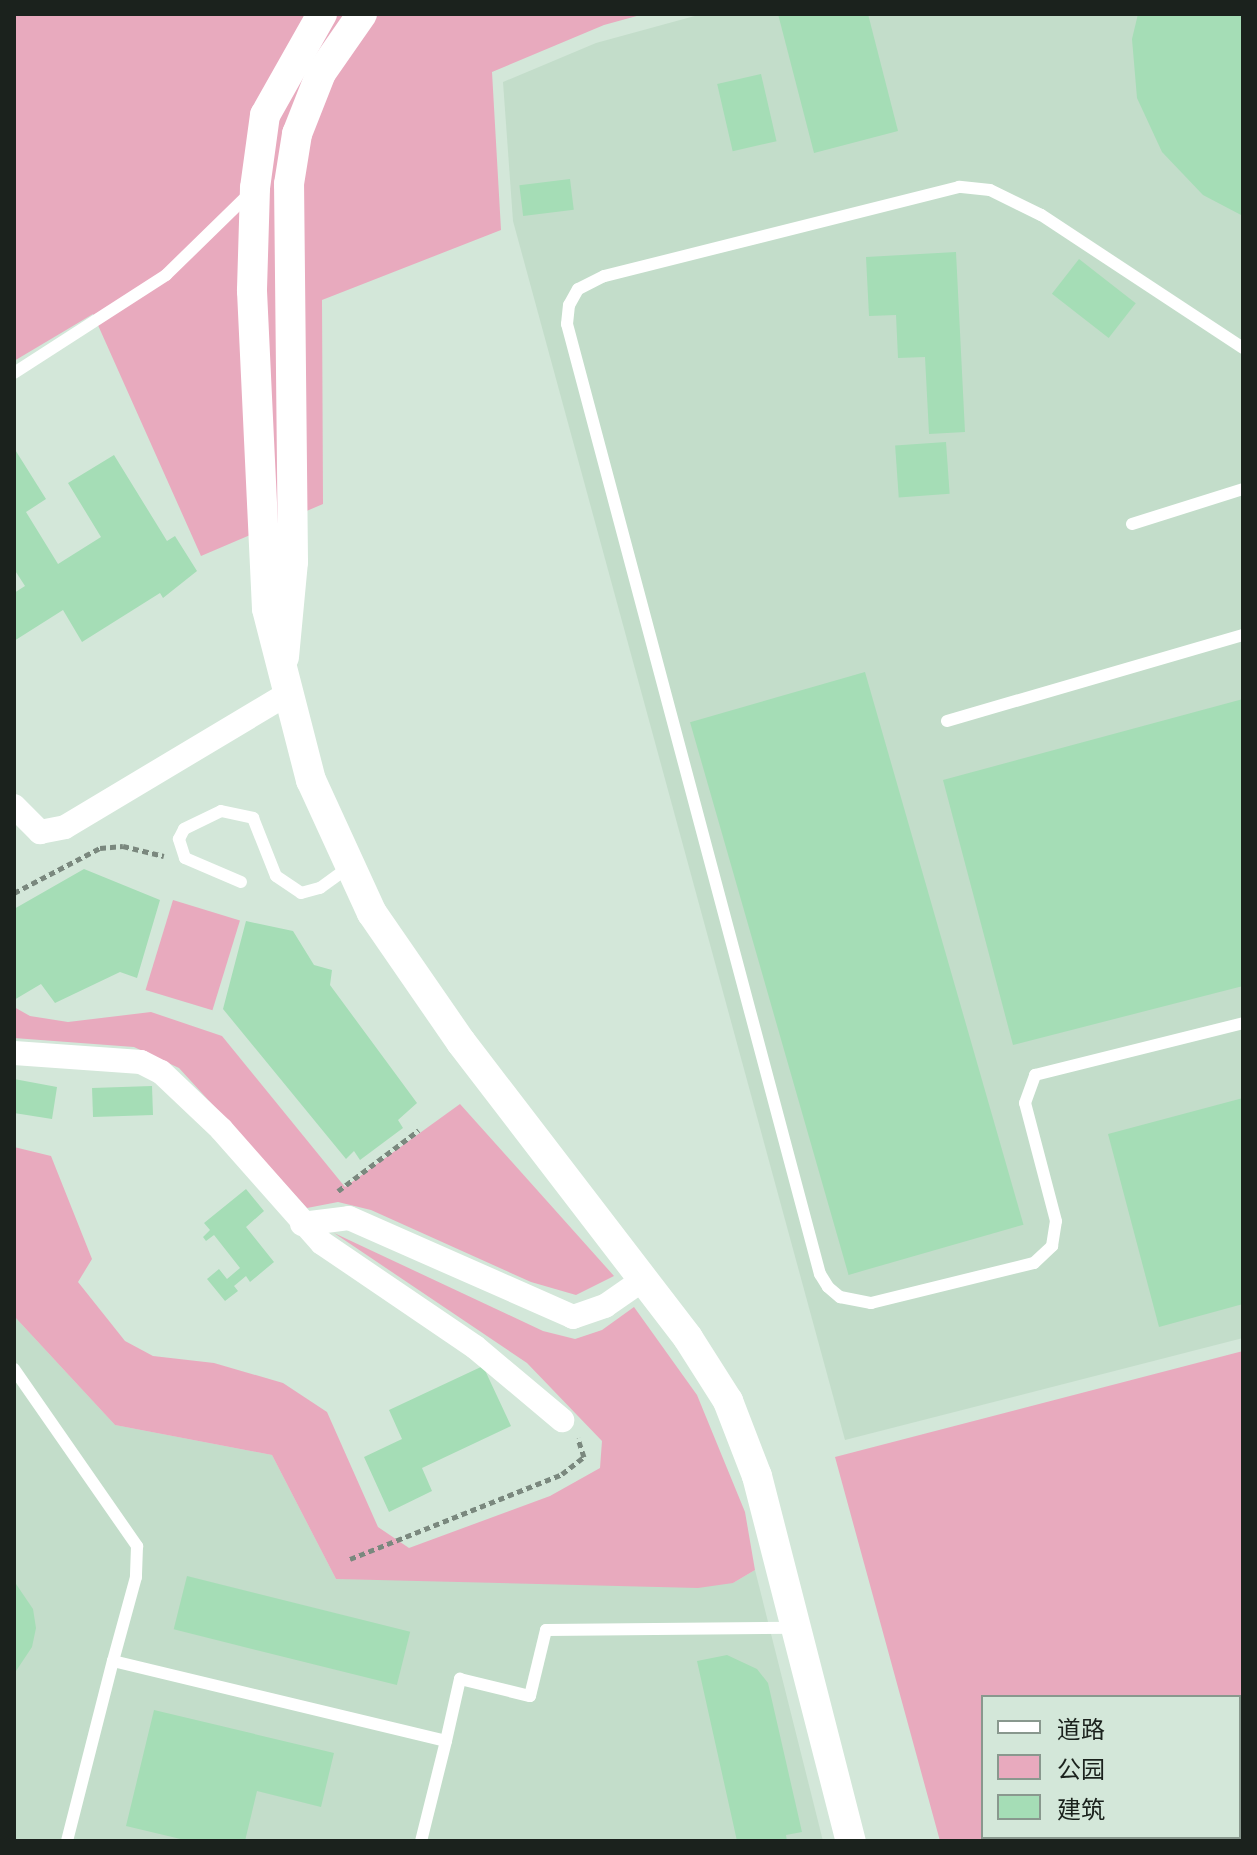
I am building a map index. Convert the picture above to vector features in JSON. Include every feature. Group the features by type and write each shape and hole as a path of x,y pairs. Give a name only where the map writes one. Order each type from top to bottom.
{"street":[{"path":"322,14 265,115 255,188 252,291 267,609 283,658 311,780 372,913 427,995 644,1279 728,1401 757,1476 851,1841"},
{"path":"255,188 273,173 297,134 321,73 362,14"},
{"path":"283,658 293,562 286,221 297,134"},
{"path":"14,806 40,832 65,827 289,693"},
{"path":"14,1053 141,1062 161,1072 221,1129 300,1222 322,1243 475,1347 562,1420"},
{"path":"300,1222 349,1218 573,1317 605,1306 644,1279"}],"lane":[{"path":"1243,348 1041,215 990,190 959,187 604,276 578,289 569,305 567,324 815,1259 828,1287 840,1297 871,1303 1034,1263 1052,1246 1056,1221 1025,1103 1035,1075 1243,1023"},
{"path":"14,373 166,275 255,188"},
{"path":"1132,524 1243,489"},
{"path":"947,721 1243,635"},
{"path":"241,882 196,864 179,851 184,829 202,816 230,811 253,818 276,876 287,887 313,892 349,867"},
{"path":"14,1369 137,1546 136,1577 67,1841"},
{"path":"421,1841 460,1679 530,1696 546,1630 796,1628"},
{"path":"113,1661 446,1741"}],"path":[{"path":"14,893 108,846 196,864"},
{"path":"300,1222 419,1130"},
{"path":"350,1559 562,1474 584,1457 577,1435 562,1420"}],"shaded area":[{"path":"702,14 1243,14 1243,1338 845,1440 513,221 503,82 596,43"},
{"path":"14,1316 115,1425 272,1455 336,1579 733,1583 755,1570 823,1841 14,1841"}],"green space":[{"path":"14,14 644,14 604,25 492,72 501,230 322,300 323,504 201,556 93,314 14,361"},
{"path":"173,900 240,920 212,1010 146,990"},
{"path":"14,1007 30,1016 68,1022 151,1012 222,1036 345,1187 460,1104 614,1276 576,1295 531,1282 371,1210 338,1202 307,1208 179,1068 134,1047 14,1038"},
{"path":"14,1147 51,1156 92,1259 78,1282 125,1341 153,1356 214,1363 283,1383 327,1412 378,1527 409,1548 550,1496 600,1468 602,1441 527,1363 334,1233 543,1331 575,1339 602,1330 634,1307 697,1395 745,1512 755,1570 733,1583 698,1588 336,1579 272,1455 115,1425 14,1316"},
{"path":"1243,1351 1243,1841 940,1841 835,1457"}],"building":[{"path":"778,14 868,14 898,131 814,153"},
{"path":"1138,14 1243,14 1243,216 1203,195 1162,152 1137,98 1132,39"},
{"path":"761,74 777,141 733,151 717,84"},
{"path":"570,179 574,210 523,216 519,185"},
{"path":"956,252 965,432 929,434 925,357 898,358 896,315 869,316 866,257"},
{"path":"1079,259 1136,303 1109,338 1052,294"},
{"path":"946,442 950,494 899,497 895,446"},
{"path":"14,448 46,499 26,512 58,564 101,537 68,483 114,455 167,541 175,536 197,571 163,598 160,593 82,642 63,610 14,641 14,593 25,586 14,569"},
{"path":"865,672 1023,1225 849,1275 690,722"},
{"path":"1243,699 1243,986 1013,1045 943,780"},
{"path":"84,869 160,900 137,978 120,972 55,1003 41,984 14,1000 14,909"},
{"path":"246,921 293,931 314,965 332,970 330,985 417,1103 398,1120 403,1128 360,1160 354,1151 346,1159 223,1009"},
{"path":"14,1079 57,1087 52,1119 14,1113"},
{"path":"152,1086 153,1115 93,1117 92,1088"},
{"path":"1243,1098 1243,1304 1159,1327 1108,1134"},
{"path":"246,1189 264,1211 246,1227 274,1262 250,1282 246,1276 234,1286 238,1291 225,1301 207,1279 219,1269 227,1279 240,1268 214,1235 206,1241 203,1237 210,1230 204,1223"},
{"path":"483,1366 511,1426 422,1468 432,1491 389,1512 364,1457 402,1439 389,1410"},
{"path":"187,1576 410,1632 397,1685 174,1629"},
{"path":"14,1581 33,1609 36,1628 32,1647 14,1674"},
{"path":"727,1655 757,1669 768,1683 802,1832 786,1835 787,1841 737,1841 697,1661"},
{"path":"154,1710 334,1753 321,1807 257,1791 245,1841 189,1841 126,1826"}]}
